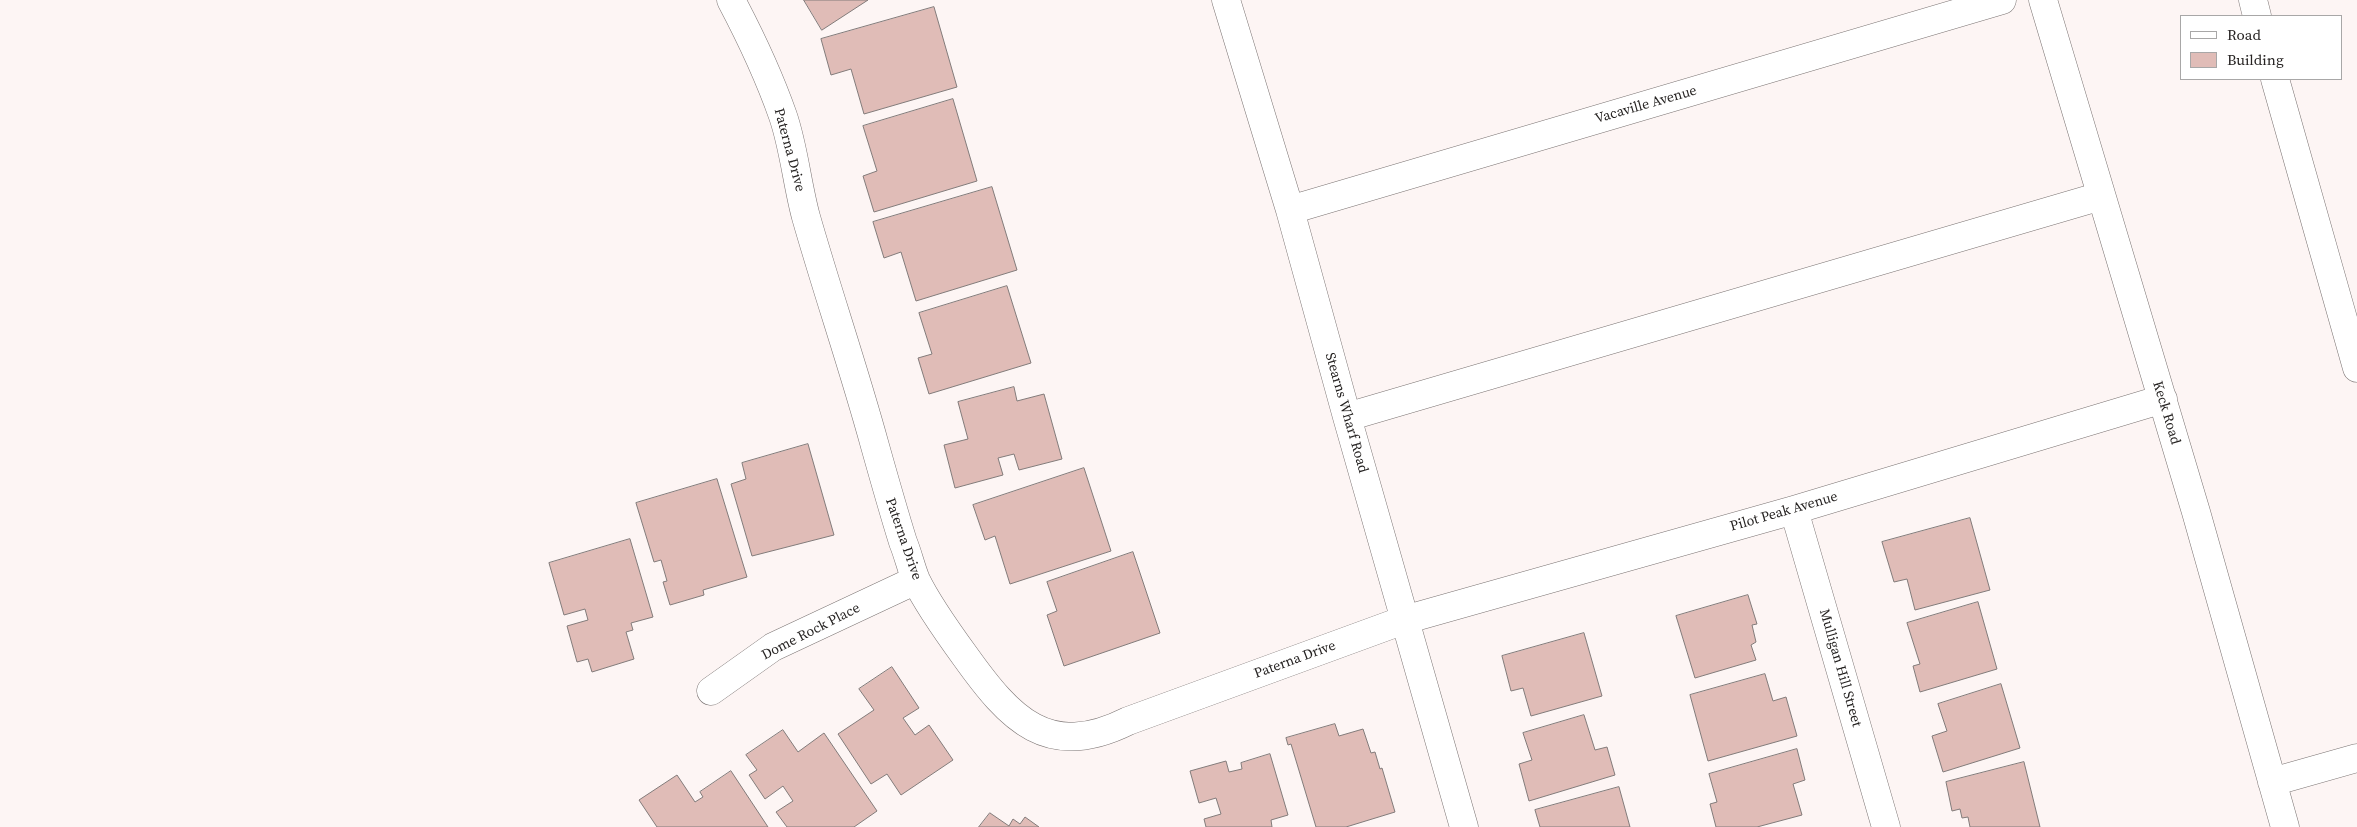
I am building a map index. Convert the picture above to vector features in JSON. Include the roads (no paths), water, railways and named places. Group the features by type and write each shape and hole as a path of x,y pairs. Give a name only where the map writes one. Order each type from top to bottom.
{"street":[{"name":"Paterna Drive","path":"731,0 783,116 806,216 851,362 889,497 916,580 954,642 989,690 1008,710 1038,730 1054,735 1089,736 1404,620"},
{"name":"Vacaville Avenue","path":"1290,210 2002,0"},
{"name":"Keck Road","path":"2043,0 2162,400 2285,827"},
{"path":"2253,0 2257,15"},
{"name":"Stearns Wharf Road","path":"1234,2 1347,417 1464,827"},
{"path":"2275,80 2357,368"},
{"path":"1347,417 2101,196"},
{"name":"Pilot Peak Avenue","path":"1404,620 1794,510 2162,400"},
{"name":"Mulligan Hill Street","path":"1794,510 1886,827"},
{"name":"Dome Rock Place","path":"711,691 773,647 916,580"},
{"path":"2272,782 2357,758"}]}
